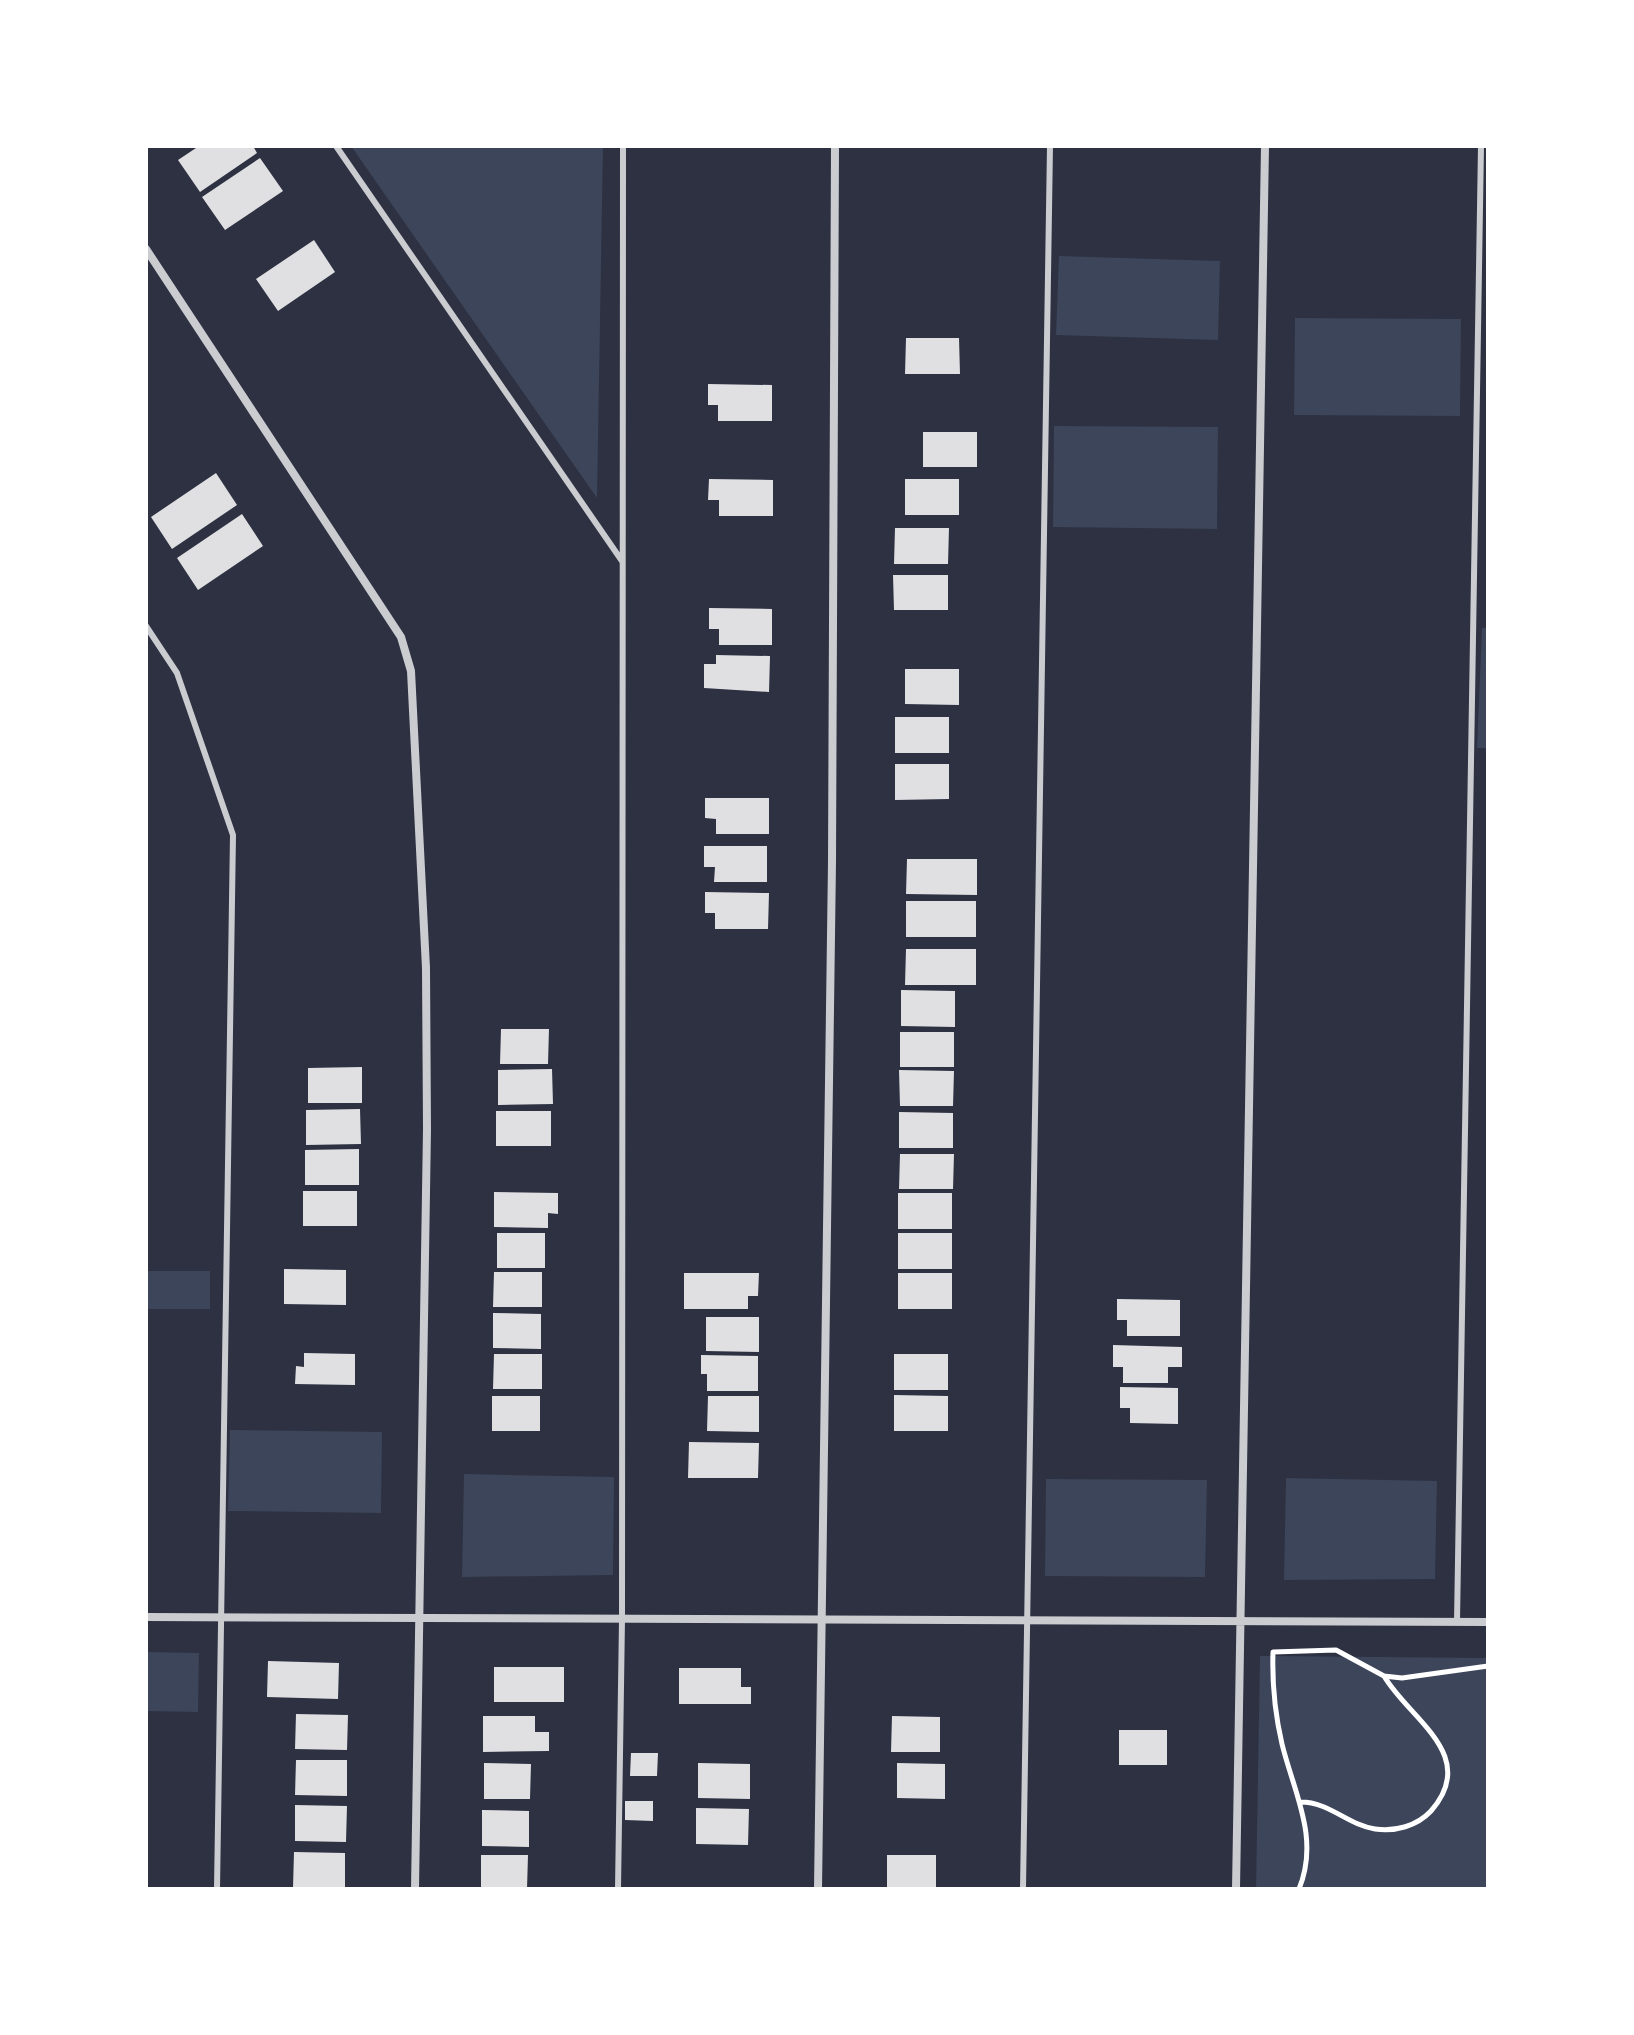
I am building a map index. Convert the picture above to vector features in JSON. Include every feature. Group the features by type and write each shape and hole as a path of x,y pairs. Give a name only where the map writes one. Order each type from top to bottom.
{"street":[{"path":"818,1889 832,862 835,146"},
{"path":"1236,1889 1265,146"},
{"path":"146,249 408,653 426,982 415,1889"},
{"path":"146,1617 1488,1622"}],"lane":[{"path":"336,146 623,562"},
{"path":"618,1889 622,1619 623,146"},
{"path":"1023,1889 1050,146"},
{"path":"1457,1622 1481,146"},
{"path":"146,626 177,673 233,835 224,1617 217,1889"}],"path":[{"path":"1299,1889 1306,1848 1306,1817 1301,1802 1282,1744 1272,1682 1273,1652 1336,1650 1384,1676 1441,1746 1448,1767 1446,1787 1420,1822 1398,1829 1374,1829 1332,1809 1301,1802"},
{"path":"1384,1676 1419,1676 1488,1666"}],"shaded area":[{"path":"351,146 603,146 597,498"},
{"path":"1059,256 1220,261 1218,340 1056,335"},
{"path":"1295,318 1461,319 1460,416 1294,415"},
{"path":"1054,426 1218,427 1217,529 1053,527"},
{"path":"1482,628 1488,628 1488,748 1477,748"},
{"path":"146,1271 210,1271 210,1309 146,1309"},
{"path":"230,1430 382,1432 381,1513 228,1511"},
{"path":"464,1474 614,1477 613,1575 462,1577"},
{"path":"1286,1478 1437,1481 1435,1579 1284,1580"},
{"path":"1046,1479 1207,1480 1205,1577 1045,1576"},
{"path":"146,1652 199,1653 198,1712 146,1711"},
{"path":"1260,1656 1488,1658 1488,1889 1256,1889"}],"building":[{"path":"199,146 253,146 257,153 200,192 178,160"},
{"path":"260,158 283,191 225,230 202,197"},
{"path":"314,240 335,272 278,311 256,279"},
{"path":"906,338 959,338 960,374 905,374"},
{"path":"708,384 772,385 772,421 718,421 718,405 708,405"},
{"path":"923,432 977,432 977,467 923,467"},
{"path":"216,473 237,505 172,549 151,517"},
{"path":"709,479 773,480 773,516 719,516 719,500 708,500"},
{"path":"905,479 959,479 959,515 905,515"},
{"path":"242,514 263,546 198,590 177,558"},
{"path":"895,528 949,528 948,564 894,564"},
{"path":"893,575 948,575 948,610 894,610"},
{"path":"709,608 772,609 772,645 719,645 719,629 709,629"},
{"path":"716,655 770,656 769,692 704,688 704,664 716,664"},
{"path":"905,669 959,669 959,705 905,704"},
{"path":"895,717 949,717 949,753 895,753"},
{"path":"895,764 949,764 949,799 895,800"},
{"path":"705,798 769,798 769,834 716,834 716,819 705,818"},
{"path":"704,846 767,846 767,882 714,882 715,867 704,867"},
{"path":"907,859 977,859 977,895 906,894"},
{"path":"705,892 769,893 768,929 715,929 715,913 705,913"},
{"path":"906,901 976,901 976,937 906,937"},
{"path":"906,949 976,949 976,985 905,985"},
{"path":"901,990 955,991 955,1027 901,1026"},
{"path":"501,1029 549,1029 548,1064 500,1064"},
{"path":"900,1032 954,1032 954,1067 900,1067"},
{"path":"362,1067 362,1103 308,1103 308,1068"},
{"path":"552,1069 553,1104 498,1105 498,1070"},
{"path":"899,1070 954,1071 953,1106 900,1106"},
{"path":"360,1109 361,1144 306,1145 306,1110"},
{"path":"496,1111 551,1111 551,1146 496,1146"},
{"path":"899,1112 953,1113 953,1148 899,1148"},
{"path":"359,1149 359,1185 305,1185 305,1150"},
{"path":"900,1154 954,1154 953,1189 899,1189"},
{"path":"303,1191 357,1191 357,1226 303,1226"},
{"path":"494,1192 558,1193 558,1214 548,1213 548,1228 494,1227"},
{"path":"898,1193 952,1193 952,1229 898,1229"},
{"path":"497,1233 545,1233 545,1268 497,1268"},
{"path":"898,1233 952,1233 952,1269 898,1269"},
{"path":"284,1269 346,1270 346,1305 284,1304"},
{"path":"494,1272 542,1272 542,1307 493,1307"},
{"path":"684,1273 759,1273 758,1296 748,1296 748,1309 684,1309"},
{"path":"898,1273 952,1273 952,1309 898,1309"},
{"path":"1117,1299 1180,1300 1180,1336 1127,1336 1127,1320 1117,1320"},
{"path":"493,1313 541,1314 541,1349 493,1348"},
{"path":"706,1317 759,1317 759,1352 706,1351"},
{"path":"1113,1345 1182,1347 1182,1367 1168,1367 1168,1383 1123,1383 1123,1367 1113,1367"},
{"path":"304,1353 355,1354 355,1385 295,1384 296,1366 304,1367"},
{"path":"494,1354 542,1354 542,1389 493,1389"},
{"path":"894,1354 948,1354 948,1390 894,1390"},
{"path":"701,1355 758,1356 758,1391 707,1391 707,1374 701,1374"},
{"path":"1120,1387 1178,1388 1178,1424 1130,1423 1130,1408 1120,1408"},
{"path":"894,1395 948,1396 948,1431 894,1431"},
{"path":"492,1396 540,1396 540,1431 492,1431"},
{"path":"708,1396 759,1396 759,1432 707,1431"},
{"path":"689,1442 759,1443 758,1478 688,1478"},
{"path":"268,1661 339,1663 338,1699 267,1697"},
{"path":"494,1667 564,1667 564,1702 494,1702"},
{"path":"679,1668 741,1668 741,1687 751,1687 751,1704 679,1704"},
{"path":"296,1714 348,1715 347,1750 295,1749"},
{"path":"483,1716 535,1716 535,1732 549,1732 549,1751 483,1752"},
{"path":"892,1716 940,1717 940,1752 891,1752"},
{"path":"1119,1730 1167,1730 1167,1765 1119,1765"},
{"path":"631,1753 658,1753 657,1776 630,1776"},
{"path":"296,1760 347,1760 347,1796 295,1795"},
{"path":"484,1763 531,1764 530,1799 484,1799"},
{"path":"698,1763 750,1764 750,1799 698,1798"},
{"path":"897,1763 945,1764 945,1799 897,1798"},
{"path":"625,1801 653,1801 653,1821 625,1820"},
{"path":"295,1805 347,1806 346,1842 295,1841"},
{"path":"696,1808 749,1809 748,1845 696,1844"},
{"path":"482,1810 529,1811 529,1847 482,1846"},
{"path":"294,1852 345,1853 345,1889 293,1888"},
{"path":"481,1855 528,1855 527,1889 481,1889"},
{"path":"887,1855 936,1855 936,1889 887,1889"}]}
